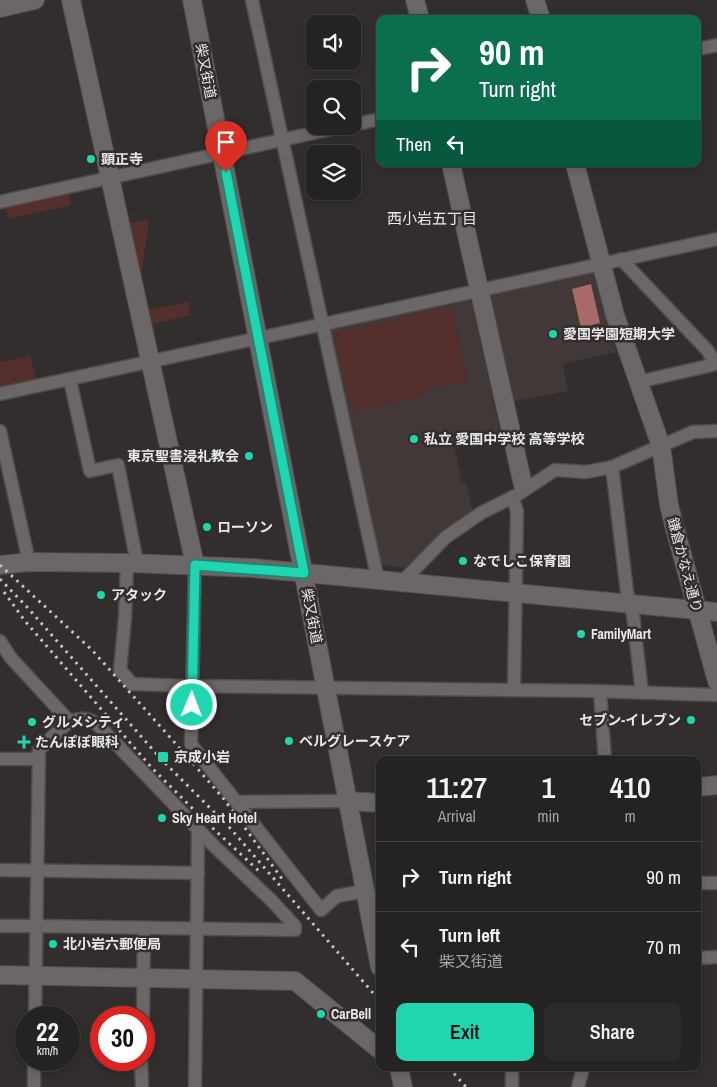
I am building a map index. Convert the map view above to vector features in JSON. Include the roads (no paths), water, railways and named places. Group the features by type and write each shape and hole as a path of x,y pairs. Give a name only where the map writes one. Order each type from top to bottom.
{"street":[{"path":"0,8 35,0"},
{"path":"71,0 195,565 191,744 321,910 338,896 371,899"},
{"name":"柴又街道","path":"192,0 348,801 371,899 376,935"},
{"path":"252,0 378,580"},
{"path":"416,0 419,15"},
{"path":"535,0 539,15"},
{"path":"701,48 717,45"},
{"path":"361,123 376,120"},
{"path":"0,202 306,135"},
{"path":"452,167 519,491 514,690"},
{"name":"鎌倉かなえ通り","path":"576,167 615,315 661,446 669,504 696,610 717,681"},
{"path":"0,394 717,239"},
{"path":"621,259 708,351 713,360 712,365 638,382"},
{"path":"70,380 90,471 118,465 132,563 120,670 132,684 717,695"},
{"path":"0,430 29,562"},
{"path":"402,582 446,537 480,513 555,470 586,472 612,467 693,432 703,431 715,434"},
{"path":"612,467 627,592 633,615 642,693"},
{"path":"2,561 195,565 304,573 717,612"},
{"path":"0,641 5,658 70,722"},
{"path":"600,692 605,756"},
{"path":"0,926 36,926 295,930 295,926 272,900 198,830 97,724 84,718 75,719 39,750 38,870 36,926 35,1006"},
{"path":"0,759 39,760"},
{"path":"701,787 717,785"},
{"path":"237,802 348,801 376,803"},
{"path":"194,1087 198,830"},
{"path":"0,870 198,873"},
{"path":"701,883 717,882"},
{"path":"143,1006 144,928"},
{"path":"701,958 717,957"},
{"path":"0,975 295,980 376,1047"},
{"path":"34,1071 34,1087"},
{"path":"141,1071 142,1087"},
{"path":"400,1071 403,1087"},
{"path":"512,1071 512,1087"},
{"path":"578,1087 582,1071"}],"railway":[{"path":"0,565 92,650 223,798 283,880"},
{"path":"0,579 161,759 230,828 376,996"},
{"path":"4,592 25,621 152,768 260,872"},
{"path":"452,1071 466,1087"}],"place":[{"name":"顕正寺","path":"91,159"},
{"name":"愛国学園短期大学","path":"553,334"},
{"name":"私立 愛国中学校 高等学校","path":"414,439"},
{"name":"東京聖書浸礼教会","path":"249,456"},
{"name":"ローソン","path":"207,527"},
{"name":"なでしこ保育園","path":"463,561"},
{"name":"アタック","path":"101,595"},
{"name":"FamilyMart","path":"581,634"},
{"name":"セブン-イレブン","path":"691,720"},
{"name":"グルメシティ","path":"32,722"},
{"name":"ベルグレースケア","path":"289,741"},
{"name":"たんぽぽ眼科","path":"24,742"},
{"name":"京成小岩","path":"163,757"},
{"name":"Sky Heart Hotel","path":"162,818"},
{"name":"北小岩六郵便局","path":"53,944"},
{"name":"CarBell","path":"321,1014"}],"district":[{"name":"西小岩五丁目","path":"432,218"}]}
